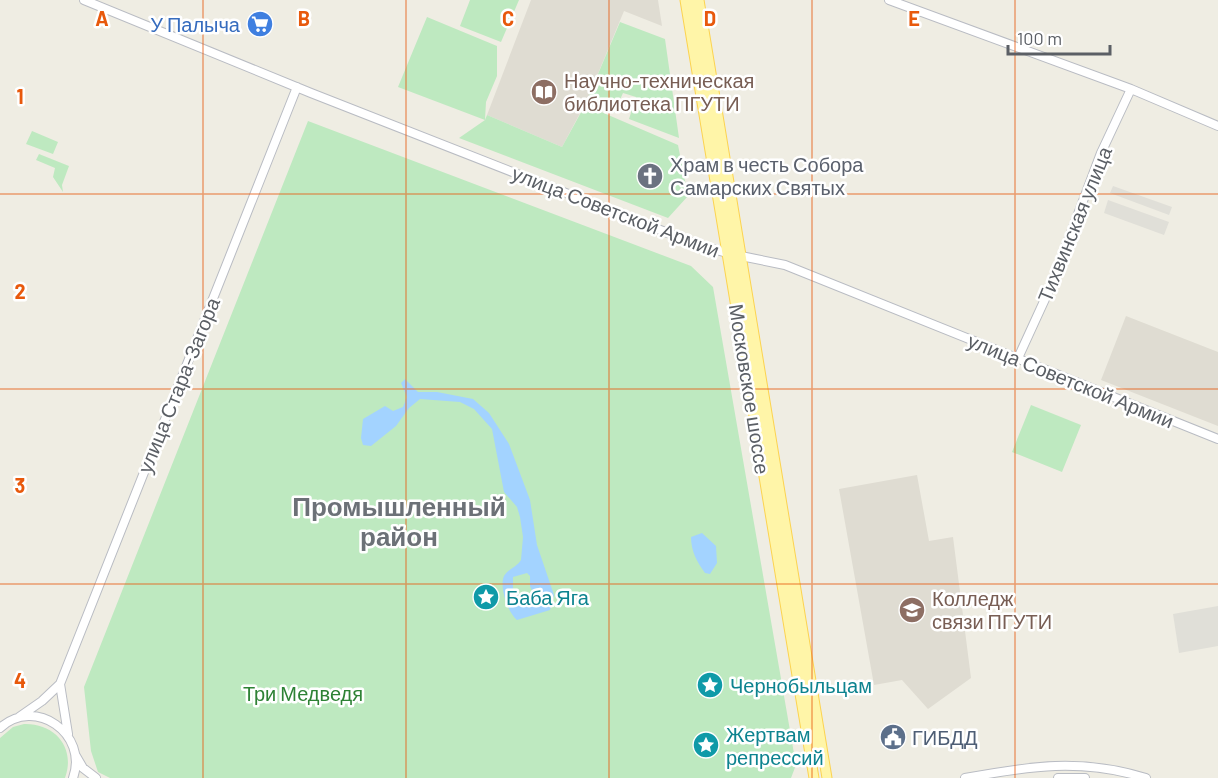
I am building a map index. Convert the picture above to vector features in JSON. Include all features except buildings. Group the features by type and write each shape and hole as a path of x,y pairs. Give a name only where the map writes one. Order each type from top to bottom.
{"main road":[{"name":"улица Советской Армии","path":"84,0 297,87 696,244 785,265 1218,439"},
{"name":"Московское шоссе","path":"685,0 734,254"},
{"name":"Московское шоссе","path":"692,0 820,778"},
{"name":"Московское шоссе","path":"699,0 734,254 820,778"},
{"path":"889,0 1131,89 1218,126"},
{"name":"улица Стара-Загора","path":"1,727 42,701 60,684 297,87"},
{"name":"Тихвинская улица","path":"1018,358 1050,286 1101,153 1131,89"},
{"path":"60,684 68,735 76,756 82,768 96,778"},
{"path":"19,717 37,716 51,721 68,735"},
{"path":"73,778 76,756"},
{"path":"965,778 1027,768 1074,764 1100,766 1146,778"},
{"path":"1058,778 1085,778"}],"shaded area":[{"path":"531,0 658,0 662,26 624,11 587,100 562,147 487,115"},
{"path":"1113,186 1172,207 1169,215 1110,193"},
{"path":"1108,200 1169,222 1164,235 1104,213"},
{"path":"1126,316 1218,352 1218,426 1101,380"},
{"name":"Колледж связи ПГУТИ","path":"917,475 929,541 953,537 971,678 928,709 902,680 874,685 839,489"},
{"path":"1218,606 1218,646 1179,653 1173,614"}],"green space":[{"path":"470,0 519,0 501,42 460,26"},
{"path":"427,17 497,46 497,76 486,102 485,120 398,87"},
{"path":"620,22 665,39 679,138 629,119 636,97 623,93 614,113 587,100"},
{"path":"585,105 678,145 688,196 668,218 459,138 485,120 487,115 562,147"},
{"name":"Три Медведя","path":"308,121 691,266 713,287 796,765 791,778 110,778 98,772 91,751 84,687"},
{"path":"32,131 58,142 53,154 26,144"},
{"path":"39,154 69,166 62,185 63,192 53,177 55,168 36,160"},
{"path":"1031,405 1081,425 1062,472 1012,452"},
{"path":"24,724 45,728 60,739 68,757 65,778 0,778 0,738 13,727"}],"water":[{"path":"405,379 418,392 437,392 473,399 489,413 509,444 530,500 537,545 554,595 550,610 517,620 508,606 503,581 504,576 521,560 523,537 520,517 517,507 504,492 492,429 474,409 460,402 420,399 409,408 396,426 371,446 363,445 361,438 363,419 385,406 393,411 403,407 407,397 401,383","holes":["527,573 530,576 530,586 535,596 532,600 513,594 513,577"]},
{"path":"702,533 716,546 717,563 710,574 705,573 702,569 692,547 691,537"}],"place":[{"name":"У Палыча","path":"260,24"},
{"name":"Научно-техническая библиотека ПГУТИ","path":"544,92"},
{"name":"Храм в честь Собора Самарских Святых","path":"650,176"},
{"name":"Баба Яга","path":"486,597"},
{"name":"Колледж связи ПГУТИ","path":"912,610"},
{"name":"Чернобыльцам","path":"710,685"},
{"name":"ГИБДД","path":"893,737"},
{"name":"Жертвам репрессий","path":"706,745"}],"district":[{"name":"Промышленный район","path":"399,520"}]}
